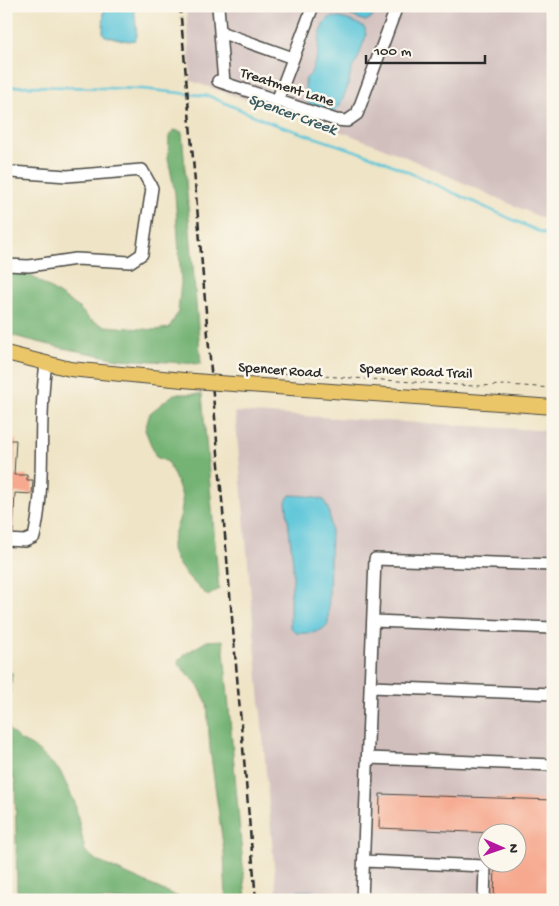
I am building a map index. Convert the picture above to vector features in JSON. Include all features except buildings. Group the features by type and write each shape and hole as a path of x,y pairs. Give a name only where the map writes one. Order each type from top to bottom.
{"main road":[{"name":"Spencer Road","path":"6,354 70,370 219,384 553,407"}],"lane":[{"path":"218,6 220,32 293,58"},
{"path":"277,101 313,6"},
{"name":"Treatment Lane","path":"220,32 221,82 336,120 347,121 357,114 397,6"},
{"path":"6,169 11,172 67,176 142,170 152,188 142,254 130,262 76,259 29,266 6,266"},
{"path":"6,540 25,541 34,537 38,521 46,364"},
{"path":"362,900 375,559 553,565"},
{"path":"373,621 553,628"},
{"path":"371,688 553,694"},
{"path":"368,758 553,765"},
{"path":"364,861 485,866 484,900"}],"path":[{"name":"Spencer Road Trail","path":"277,373 474,386 507,385 553,388"}],"shaded area":[{"path":"186,6 553,6 553,223 399,154 348,134 191,81"},
{"path":"235,412 553,431 553,900 277,900"}],"green space":[{"path":"174,130 182,132 201,364 118,359 6,334 6,269 15,268 30,275 78,307 90,320 105,326 155,330 169,328 178,312 181,282 175,193 168,158 169,136"},
{"path":"174,394 202,394 219,589 208,596 185,573 172,551 173,538 182,510 181,494 168,462 156,457 145,430 150,413"},
{"path":"223,640 246,900 226,900 224,852 210,749 207,703 198,685 177,662 185,654 207,641"},
{"path":"6,670 12,673 7,712 9,730 20,740 32,746 60,771 75,803 85,851 97,861 185,900 19,900 17,889 15,780 6,773"}],"water":[{"path":"104,6 134,6 137,36 135,40 128,41 105,36 103,32"},
{"path":"333,6 377,6 372,18 365,21 335,9"},
{"path":"331,17 344,19 365,28 366,36 357,61 352,68 347,89 339,107 334,112 317,108 305,101 305,81 310,75 315,62 323,25"},
{"path":"290,495 324,500 329,511 331,531 328,624 321,630 313,633 296,633 290,627 293,564 286,501"},
{"path":"298,891 315,892 317,900 295,900"}],"waterway":[{"name":"Spencer Creek","path":"6,87 142,89 209,96 271,123 377,158 553,238"}],"railway":[{"path":"180,6 256,900"}]}
